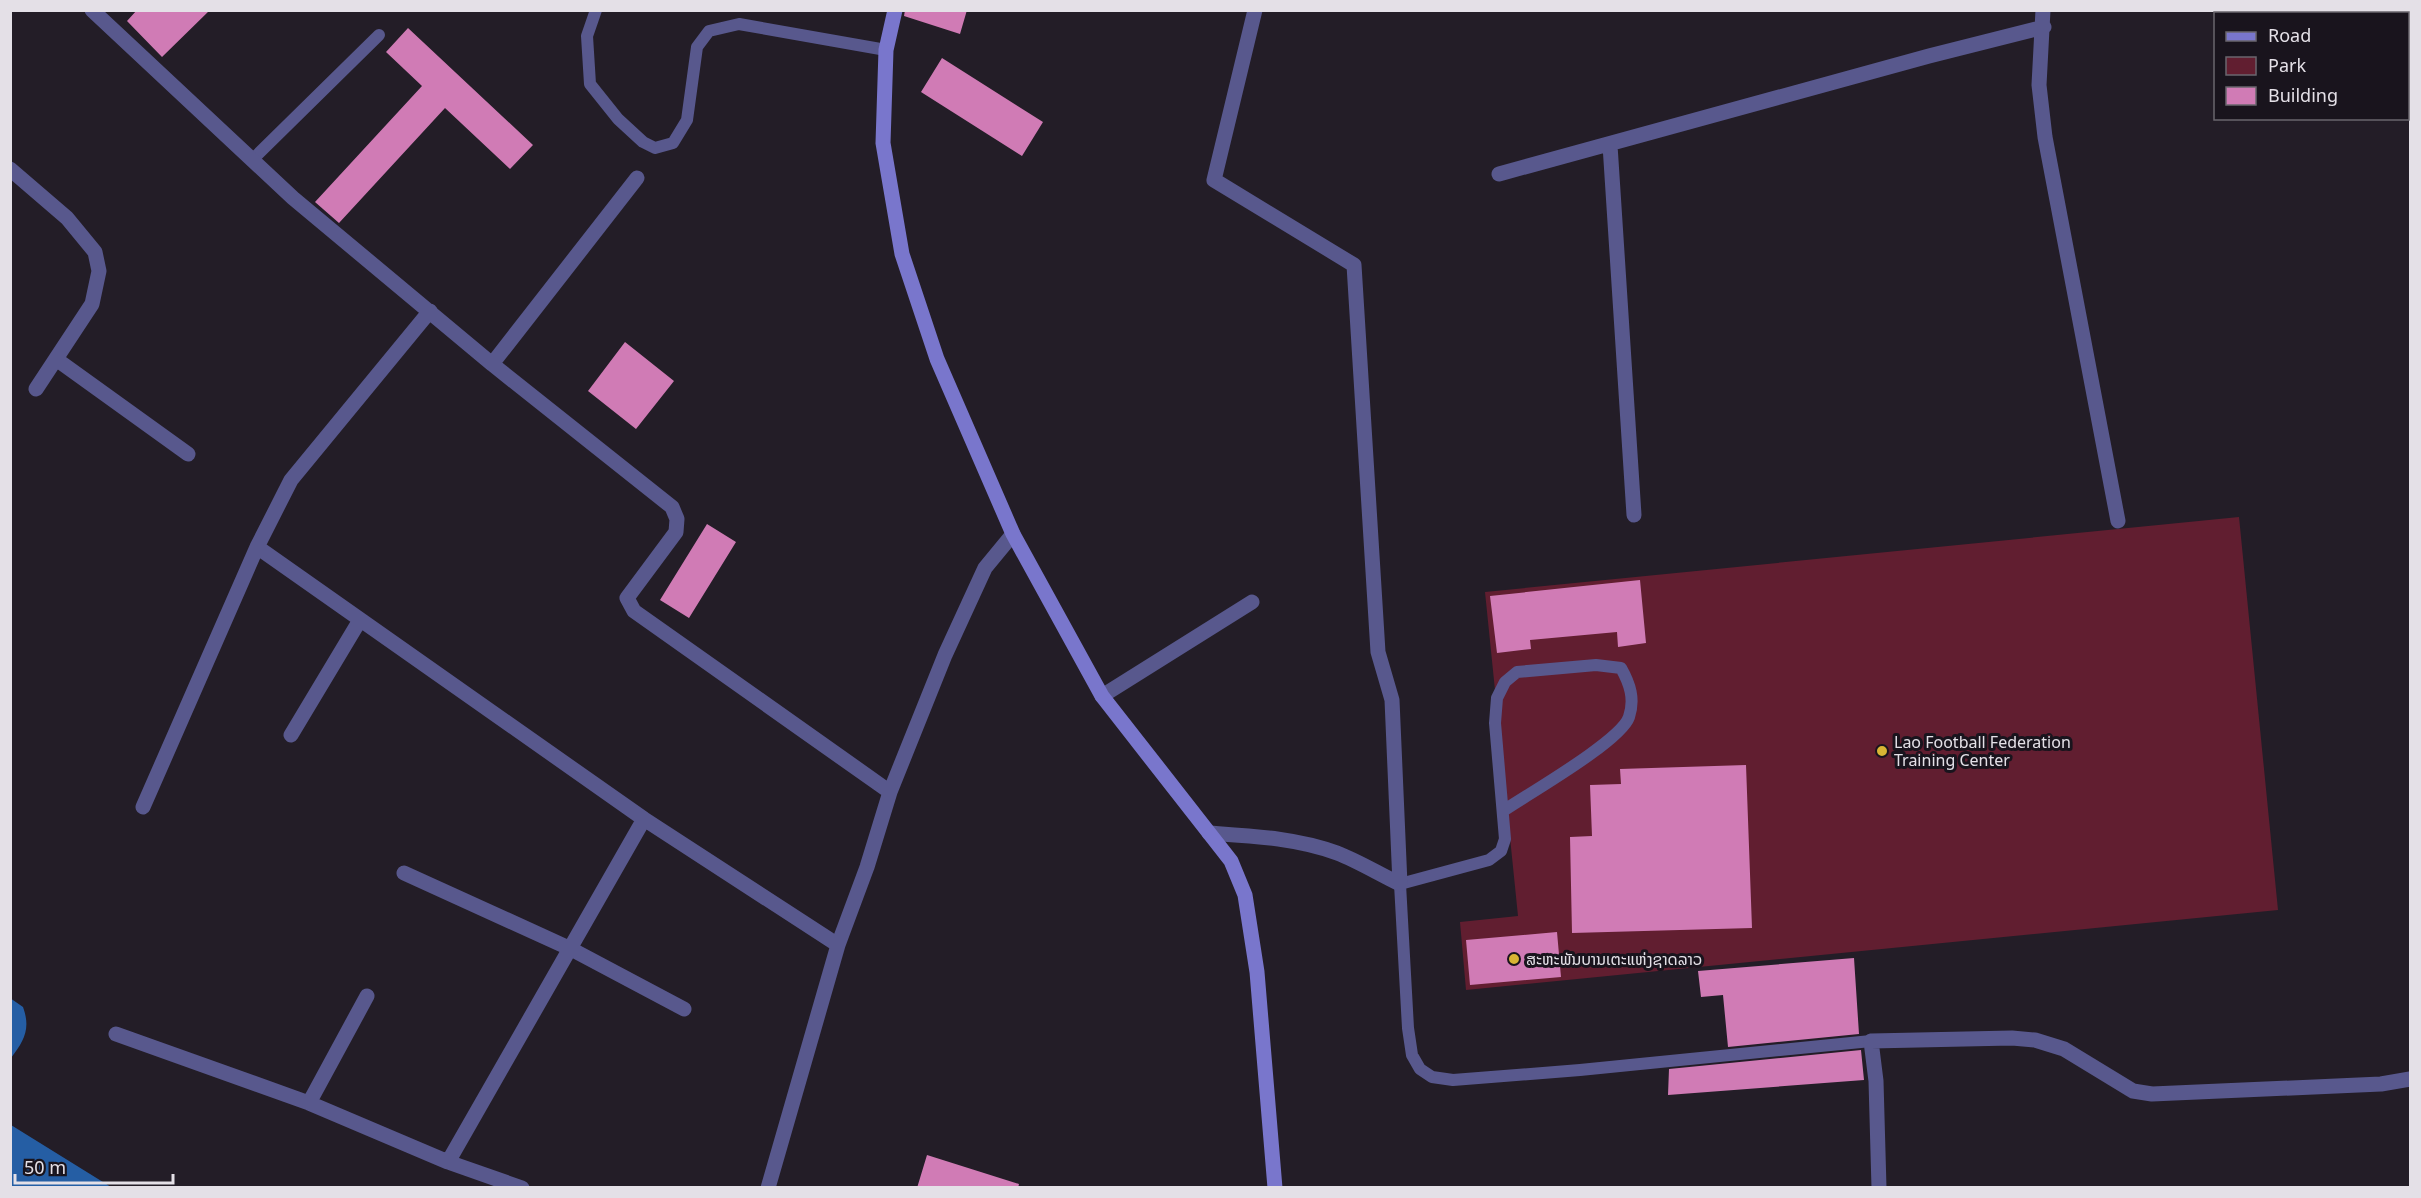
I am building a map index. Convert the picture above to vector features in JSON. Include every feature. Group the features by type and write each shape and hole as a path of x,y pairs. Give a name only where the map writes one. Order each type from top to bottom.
{"street":[{"path":"92,10 293,198 492,364 672,507 677,519 676,532 627,598 634,611 890,792"},
{"path":"895,10 886,50 883,143 902,254 937,359 1013,534 1102,696 1231,861 1245,895 1257,972 1275,1188"},
{"path":"1209,832 1309,844 1338,854 1400,884 1392,700 1378,652 1354,265 1214,180 1254,10"},
{"path":"2043,10 2044,27 2039,85 2045,137 2118,521"},
{"path":"1499,174 1929,56 2044,27"},
{"path":"1610,145 1634,515"},
{"path":"10,169 67,218 95,252 99,271 92,304 36,389"},
{"path":"492,364 637,178"},
{"path":"143,807 257,547 291,480 430,311"},
{"path":"56,358 188,454"},
{"path":"768,1188 838,945 867,867 890,792 945,655 985,568 1013,534"},
{"path":"257,547 644,819 838,945"},
{"path":"1102,696 1252,602"},
{"path":"291,735 360,620"},
{"path":"448,1162 644,819"},
{"path":"404,873 571,949 684,1009"},
{"path":"309,1103 367,996"},
{"path":"116,1034 309,1103 448,1162 522,1188"},
{"path":"1880,1188 1876,1081 1871,1041 2012,1038 2035,1040 2064,1049 2133,1091 2152,1094 2381,1084 2410,1079"}],"lane":[{"path":"596,10 587,36 590,84 618,119 643,142 655,148 673,143 687,120 697,47 709,31 739,24 886,50"},
{"path":"252,160 379,35"},
{"path":"1503,811 1610,740 1629,719 1633,701 1628,681 1621,668 1596,665 1516,672 1505,682 1497,698 1495,723 1505,839 1501,851 1489,860 1400,884 1408,1028 1412,1055 1420,1069 1432,1077 1454,1080 1580,1070 1871,1041"}],"green space":[{"name":"Lao Football Federation Training Center","path":"2239,517 2278,910 1466,990 1460,922 1518,916 1485,592"}],"water":[{"path":"10,998 23,1007 26,1022 23,1040 11,1058"},
{"path":"11,1125 111,1187 11,1187"}],"building":[{"path":"137,10 210,10 162,57 127,21"},
{"path":"905,10 967,10 960,34 904,16"},
{"path":"408,28 533,145 510,169 445,108 339,223 315,202 422,86 386,52"},
{"path":"942,58 1043,122 1022,156 921,92"},
{"path":"625,342 674,381 636,429 588,391"},
{"path":"707,524 736,542 689,618 660,600"},
{"path":"1640,580 1646,643 1618,647 1617,632 1530,640 1531,649 1497,653 1490,596"},
{"path":"1746,765 1752,928 1572,933 1570,837 1592,836 1590,785 1621,784 1620,769"},
{"name":"ສະຫະພັນບານເຕະແຫ່ງຊາດລາວ","path":"1557,932 1561,977 1470,985 1466,940"},
{"path":"1854,958 1859,1034 1728,1047 1723,995 1701,997 1698,971"},
{"path":"1861,1050 1864,1080 1668,1095 1669,1069"},
{"path":"927,1155 1019,1184 1018,1188 917,1188"}],"place":[{"name":"Lao Football Federation Training Center","path":"1882,751"},
{"name":"ສະຫະພັນບານເຕະແຫ່ງຊາດລາວ","path":"1514,959"}]}
